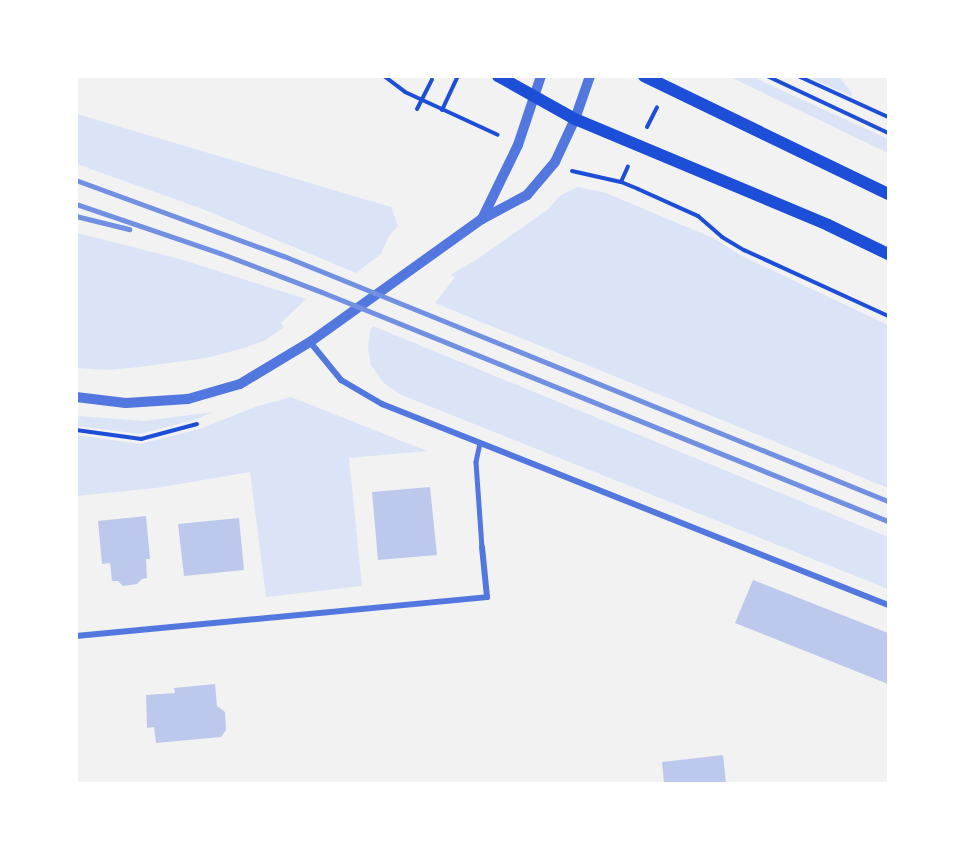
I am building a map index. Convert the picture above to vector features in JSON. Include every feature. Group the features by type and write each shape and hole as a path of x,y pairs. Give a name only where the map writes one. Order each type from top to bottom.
{"main road":[{"path":"498,76 535,99 575,119 828,225 888,254"},
{"path":"644,76 888,194"}],"street":[{"path":"482,219 511,161 535,99 541,76"},
{"path":"76,398 126,403 188,399 240,384 310,342 411,272 482,219 527,195 545,177 575,119 590,76"},
{"path":"310,342 331,370 353,389 382,404 888,606"},
{"path":"76,636 487,597 482,548"}],"lane":[{"path":"480,443 477,462 482,548"}],"path":[{"path":"384,76 421,100 498,135"},
{"path":"442,110 458,76"},
{"path":"767,76 888,133"},
{"path":"798,76 888,117"},
{"path":"417,109 432,80"},
{"path":"621,182 667,86"},
{"path":"573,171 621,182 698,216 722,237 744,250 888,316"},
{"path":"76,430 141,439 197,424"}],"shaded area":[{"path":"730,77 753,77 888,139 888,153"},
{"path":"808,77 839,77 852,93 851,96"},
{"path":"77,114 391,207 398,226 389,236 381,254 356,273 205,210 77,164"},
{"path":"578,187 606,193 713,238 742,256 888,325 888,488 435,303 455,277 450,275 476,260 547,210 561,195"},
{"path":"77,233 180,259 306,299 281,323 284,327 264,341 241,349 206,358 140,367 108,370 77,368"},
{"path":"373,326 888,537 888,589 399,394 384,383 371,365 368,348 370,330"},
{"path":"291,397 427,451 349,458 362,586 266,597 250,472 156,488 77,496 77,435 140,444 199,429 258,406"},
{"path":"213,412 194,420 140,434 77,426 79,416 143,421"}],"building":[{"path":"430,487 437,555 378,560 372,492"},
{"path":"146,516 150,559 146,559 147,578 137,584 123,586 118,581 112,581 110,563 102,564 98,521"},
{"path":"239,518 244,570 184,576 178,524"},
{"path":"753,580 888,633 888,684 735,623"},
{"path":"215,684 217,706 225,712 226,730 221,737 156,743 154,727 147,728 146,695 175,693 174,688"},
{"path":"723,755 726,783 664,783 662,762"}],"railway":[{"path":"76,180 284,256 888,501"},
{"path":"76,204 220,253 322,292 888,521"},
{"path":"76,216 129,229"}]}
